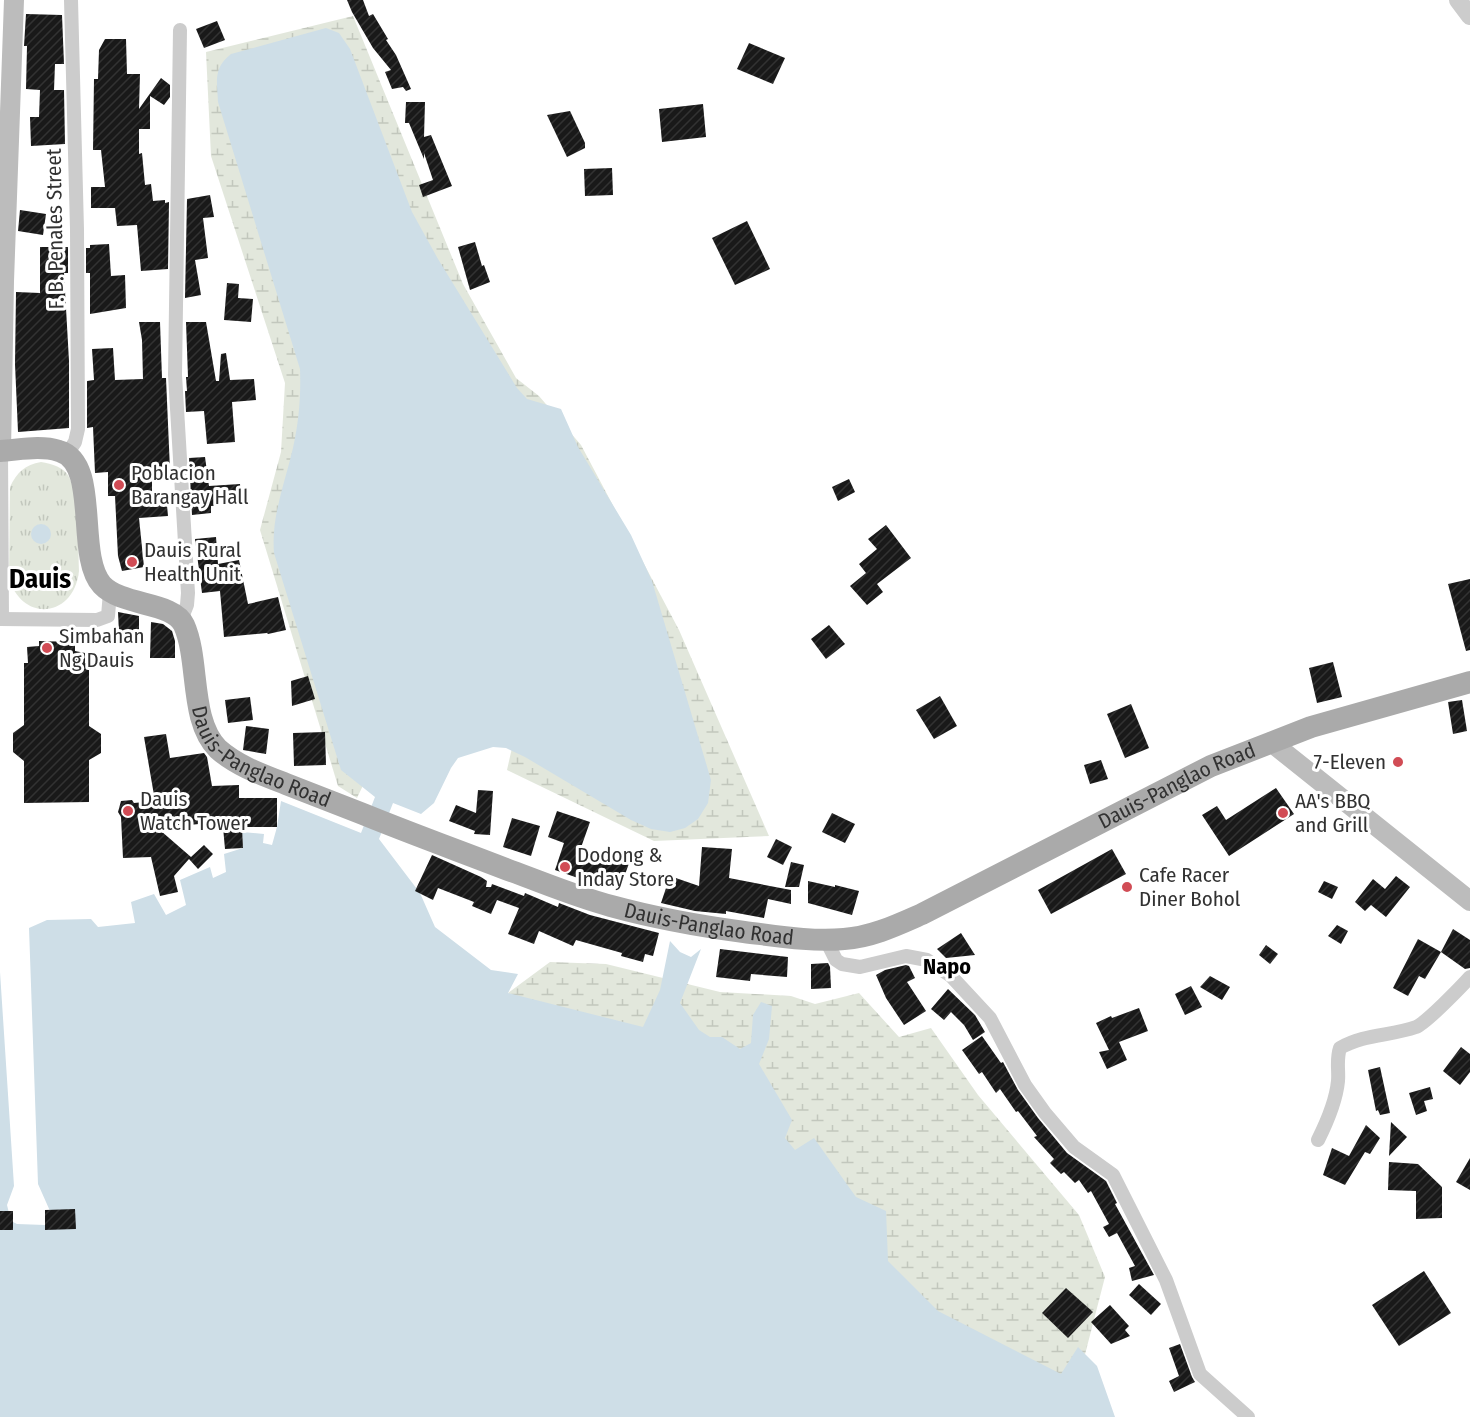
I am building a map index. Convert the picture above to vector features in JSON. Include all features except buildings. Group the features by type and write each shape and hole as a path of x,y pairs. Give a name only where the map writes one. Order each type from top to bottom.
{"main road":[{"path":"14,0 0,451 47,449 67,454 76,465 84,490 92,567 96,576 110,592 126,600 163,609 181,620"},
{"name":"Dauis-Panglao Road","path":"181,620 188,638 206,730 217,748 251,770 389,825 609,906 672,921 777,936 826,940 863,936 893,927 1212,766 1271,742 1369,709 1470,682"},
{"path":"1271,742 1470,902"}],"street":[{"name":"F. B. Penales Street","path":"67,454 75,442 78,429 77,217 71,0"},
{"path":"1458,0 1470,16"},
{"path":"180,30 175,375 188,593 188,605 181,620"},
{"path":"0,451 1,620 97,620 108,616 110,592"},
{"path":"826,940 836,960 851,966 860,967 906,956 927,960 951,976 990,1018 1025,1085 1045,1113 1074,1147 1113,1175 1166,1280 1200,1374 1248,1417"},
{"path":"1318,1140 1329,1118 1335,1095 1338,1082 1337,1058 1340,1048 1368,1036 1418,1026 1470,977"}],"green space":[{"path":"353,16 463,284 516,378 539,396 581,445 679,630 769,836 654,841 507,770 537,637 367,777 357,798 338,786 260,530 281,452 285,383 211,156 206,52"},
{"path":"41,462 61,468 67,474 73,486 77,510 79,571 75,587 68,598 58,606 47,609 36,608 25,602 16,593 9,578 10,487 22,470"},
{"path":"550,962 606,964 720,992 791,996 815,1004 859,993 899,1037 931,1028 978,1095 1079,1215 1105,1277 1082,1366 1047,1384 1014,1376 508,993"}],"shaded area":[{"path":"326,28 339,33 350,49 412,212 438,259 517,388 527,399 561,409 578,447 631,535 652,581 711,780 708,803 698,819 685,828 670,832 651,829 631,820 525,757 506,748 493,747 458,758 434,803 421,814 393,803 379,839 420,893 435,927 491,970 518,974 508,993 643,1027 660,990 670,941 680,952 691,957 701,949 680,1003 699,1030 710,1037 722,1037 740,1049 751,1043 753,1015 761,1002 772,1006 769,1039 759,1064 792,1120 785,1138 795,1150 814,1138 856,1197 886,1211 888,1261 938,1311 1061,1374 1078,1347 1097,1366 1115,1417 0,1417 0,972 14,1186 7,1205 11,1221 17,1224 45,1225 50,1211 38,1184 29,928 47,920 91,919 98,927 135,923 131,902 154,894 166,915 186,905 180,880 210,867 213,878 226,872 224,854 243,848 242,832 264,834 263,843 272,845 281,801 361,833 375,797 341,770 274,553 279,500 297,428 300,369 218,102 217,88 217,75 221,64 231,54"},
{"path":"41,524 48,527 51,534 48,541 41,544 34,541 31,534 34,527"}],"place":[{"name":"Poblacion Barangay Hall","path":"119,485"},
{"name":"Dauis Rural Health Unit","path":"132,562"},
{"name":"Simbahan Ng Dauis","path":"47,648"},
{"name":"7-Eleven","path":"1398,762"},
{"name":"Dauis Watch Tower","path":"128,811"},
{"name":"AA's BBQ and Grill","path":"1283,813"},
{"name":"Dodong & Inday Store","path":"565,867"},
{"name":"Cafe Racer Diner Bohol","path":"1127,887"}],"district":[{"name":"Dauis","path":"40,579"},
{"name":"Napo","path":"947,966"}]}
